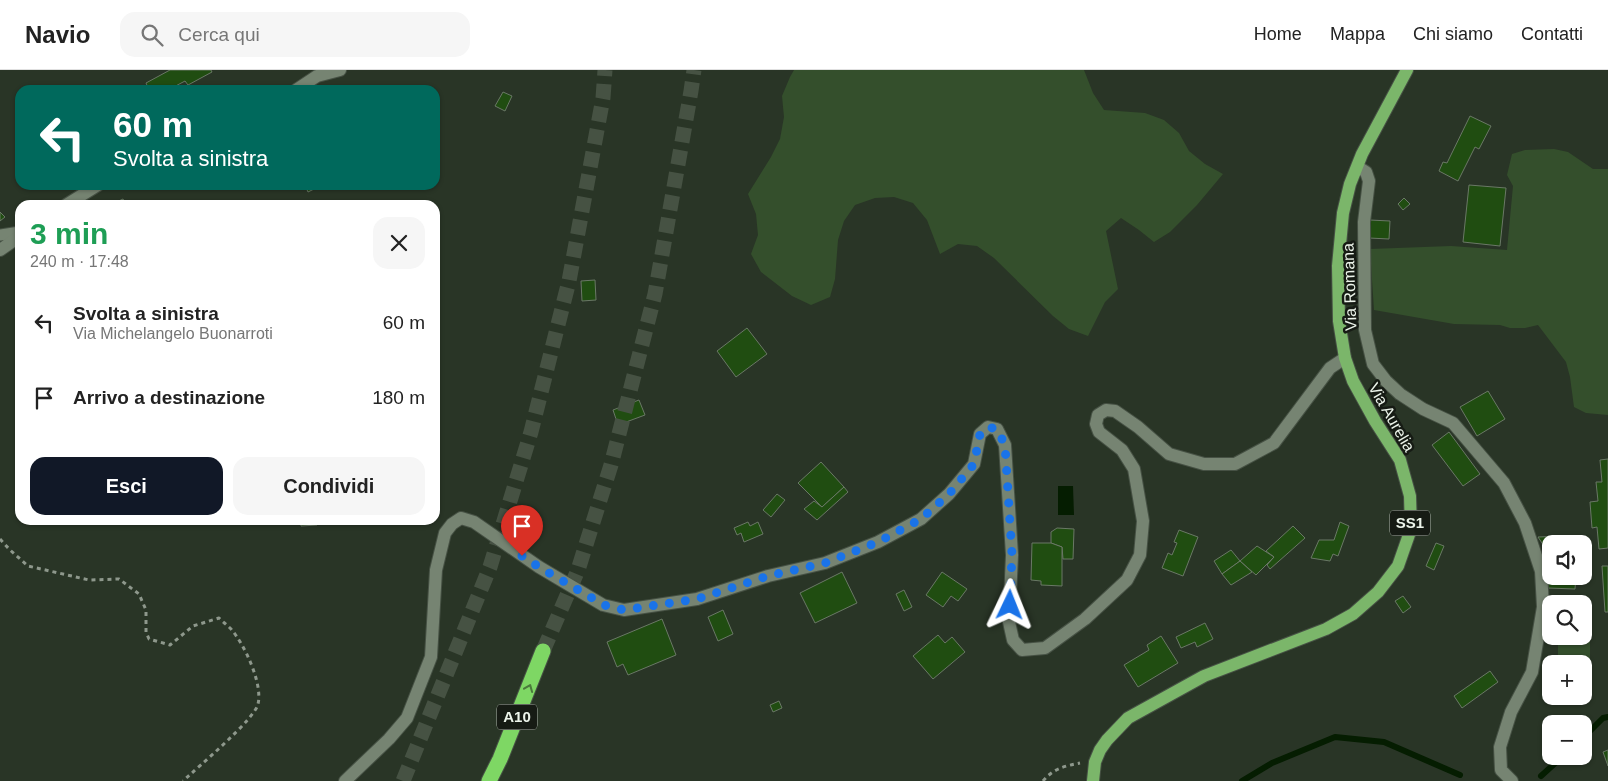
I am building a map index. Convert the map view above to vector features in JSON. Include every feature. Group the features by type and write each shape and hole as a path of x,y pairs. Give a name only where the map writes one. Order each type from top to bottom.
{"highway":[{"name":"A10","path":"489,781 500,759 543,651"}],"main road":[{"name":"Via Aurelia","path":"1095,762 1107,740 1128,718 1204,676 1326,629 1353,614 1378,592 1398,566 1411,529 1410,496 1400,460 1353,381 1345,358 1338,321 1338,266 1343,213 1350,184 1362,154 1407,70"},
{"name":"SS1","path":"1093,781 1095,762"}],"street":[{"path":"304,85 317,76 340,70"},
{"name":"Via Romana","path":"1358,167 1366,172 1369,181 1364,222 1365,330 1374,364 1400,394 1423,409 1453,423 1504,483 1525,524 1541,571 1543,607 1532,672 1511,712 1500,747 1501,770 1512,781"},
{"path":"74,200 90,190"},
{"path":"0,250 15,240"},
{"path":"345,781 389,739 407,718 431,657 436,570 445,533 452,524 461,518 474,522 539,567 604,605 624,610 697,599 768,576 825,563 878,542 921,519 949,494 974,464 980,434 988,427 997,429 1005,445 1012,554 1010,622 1013,640 1022,650 1045,648 1085,619 1127,580 1140,555 1143,520 1134,469 1122,450 1099,432 1096,424 1098,415 1106,410 1115,411 1138,427 1169,454 1204,464 1235,464 1274,443 1330,368 1345,358"}],"lane":[{"path":"0,235 15,233"}],"path":[{"path":"0,539 28,566 89,580 119,579 139,594 146,610 146,632 149,639 170,644 193,626 219,618 231,630 245,651 258,682 258,705 244,724 183,781"},
{"path":"1043,781 1049,773 1062,767 1095,762"}],"shaded area":[{"path":"794,70 1084,70 1093,93 1104,110 1145,113 1164,120 1179,133 1189,151 1205,164 1223,174 1197,205 1170,232 1154,242 1121,218 1106,231 1118,289 1105,302 1088,336 1069,329 1053,316 994,258 977,246 958,244 940,254 927,220 913,203 894,197 875,198 855,205 844,221 838,240 835,279 830,297 811,305 792,296 761,272 751,254 758,235 756,214 748,194 780,139 784,117 782,96"},
{"path":"1554,149 1568,152 1593,169 1608,169 1608,415 1586,413 1574,407 1566,362 1538,325 1525,328 1510,328 1500,325 1454,324 1374,310 1370,249 1451,246 1507,250 1513,186 1507,175 1512,154 1525,150"},
{"path":"1058,486 1073,486 1074,515 1058,515"},
{"path":"1558,645 1590,645 1590,655 1558,655"}],"building":[{"path":"170,70 211,70 212,72 188,85 185,81 177,85 147,85 146,83"},
{"path":"503,92 512,96 505,111 495,106"},
{"path":"1470,116 1491,126 1479,149 1475,147 1458,181 1439,171 1443,162 1447,163"},
{"path":"1469,185 1506,188 1500,246 1463,242"},
{"path":"1404,198 1410,204 1403,210 1398,204"},
{"path":"0,212 5,217 0,221"},
{"path":"1370,220 1390,221 1389,239 1369,238"},
{"path":"595,280 596,300 582,301 581,281"},
{"path":"747,328 767,354 736,377 717,351"},
{"path":"1488,391 1505,419 1477,436 1460,407"},
{"path":"639,400 645,415 618,425 613,410"},
{"path":"1449,432 1480,474 1463,486 1432,445"},
{"path":"1608,459 1608,548 1599,549 1597,527 1592,528 1590,502 1598,501 1596,482 1602,482 1600,460"},
{"path":"821,462 844,487 822,507 798,483"},
{"path":"844,487 848,492 817,520 804,509 814,501 822,507"},
{"path":"777,494 785,500 771,517 763,510"},
{"path":"748,522 750,526 758,522 763,534 744,542 741,533 737,535 734,528"},
{"path":"1340,522 1349,526 1338,556 1333,554 1330,561 1311,558 1319,540 1334,540"},
{"path":"1293,526 1305,538 1270,569 1267,565 1274,557 1266,551"},
{"path":"1057,528 1074,529 1073,559 1063,559 1062,547 1051,543 1051,532"},
{"path":"1179,530 1198,537 1183,576 1162,568 1168,553 1172,555 1177,543 1174,542"},
{"path":"1032,543 1051,543 1062,547 1062,586 1041,585 1041,581 1031,580"},
{"path":"1436,543 1444,546 1434,570 1426,566"},
{"path":"1257,546 1274,557 1256,575 1240,561"},
{"path":"1231,550 1240,561 1222,574 1214,561"},
{"path":"1240,561 1252,572 1231,585 1222,574"},
{"path":"1602,566 1608,566 1608,612 1605,612"},
{"path":"842,572 857,603 815,623 800,593"},
{"path":"942,572 967,589 958,601 951,596 943,607 926,595"},
{"path":"1548,585 1575,585 1575,589 1548,588"},
{"path":"904,590 912,607 904,611 896,594"},
{"path":"1403,596 1411,607 1403,613 1395,601"},
{"path":"723,610 733,634 718,641 708,617"},
{"path":"662,619 676,655 628,675 623,664 617,667 607,642"},
{"path":"1205,623 1213,639 1197,647 1195,642 1181,648 1176,637"},
{"path":"938,635 945,643 952,637 965,652 933,679 913,656"},
{"path":"1161,636 1178,663 1138,687 1124,665 1149,650 1147,645"},
{"path":"1490,671 1498,682 1462,708 1454,696"},
{"path":"779,701 782,708 773,712 770,705"},
{"path":"1608,750 1608,766 1603,752"}],"waterway":[{"path":"1592,729 1603,718 1608,717"},
{"path":"1242,781 1272,763 1335,737 1384,742 1460,775"},
{"path":"1541,776 1553,765"}],"tunnel":[{"path":"403,781 490,567 531,432 569,281 603,98 605,70"},
{"path":"543,651 578,570 611,465 655,294 694,70"}],"route":[{"path":"522,556 604,605 624,610 697,599 768,576 825,563 878,542 921,519 949,494 974,464 980,434 988,427 997,429 1005,445 1012,554 1010,605"}]}
